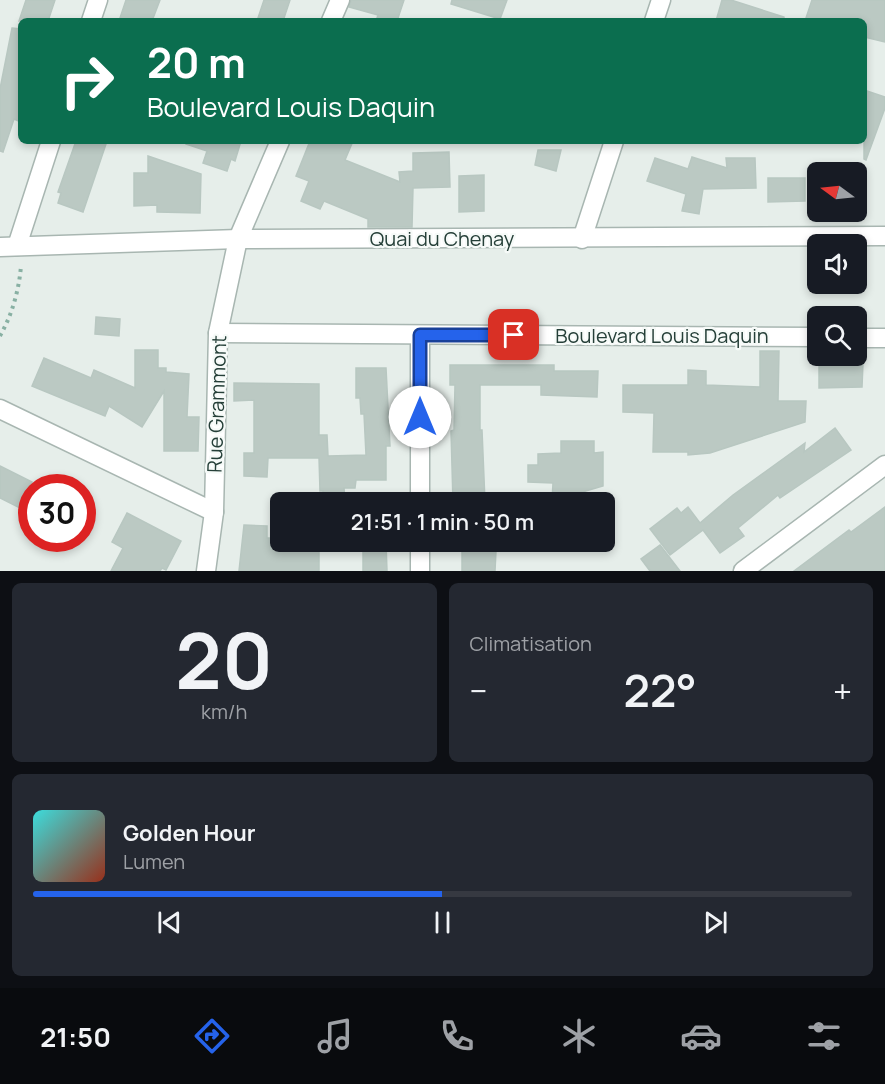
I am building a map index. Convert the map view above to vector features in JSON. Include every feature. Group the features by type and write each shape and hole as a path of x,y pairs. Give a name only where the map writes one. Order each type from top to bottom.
{"street":[{"path":"92,18 98,0"},
{"path":"332,18 340,0"},
{"path":"655,18 661,0"},
{"path":"13,247 50,144"},
{"name":"Rue Grammont","path":"206,571 214,512 218,333 238,239 279,144"},
{"path":"582,239 614,144"},
{"name":"Quai du Chenay","path":"13,247 238,239 885,236"},
{"name":"Boulevard Louis Daquin","path":"218,333 807,337"},
{"path":"420,335 420,492"},
{"path":"867,338 885,338"},
{"path":"0,409 214,512"},
{"path":"743,571 885,465"},
{"path":"420,552 420,571"}],"path":[{"path":"0,336 8,322 20,281 13,247"}],"building":[{"path":"26,0 55,0 49,18 20,18"},
{"path":"126,0 160,0 153,18 120,18"},
{"path":"264,0 290,0 284,18 258,18"},
{"path":"351,0 404,0 398,18 377,18 378,15 349,7"},
{"path":"452,0 507,0 500,18 451,4"},
{"path":"722,0 731,0 784,17 784,18 717,18"},
{"path":"812,0 885,0 885,42 867,38 867,18 806,18"},
{"path":"12,28 18,29 18,121 14,119 3,152 0,151 0,89"},
{"path":"867,91 885,97 885,108 866,160 864,159 864,144 867,144"},
{"path":"75,144 106,144 83,212 58,203 61,193 58,192"},
{"path":"186,144 240,144 235,161 231,159 227,171 203,163 207,151"},
{"path":"309,144 352,144 345,160 400,182 399,172 413,171 413,153 449,152 450,187 413,188 412,227 368,227 368,219 324,201 320,209 301,201 309,181 296,176"},
{"path":"538,150 561,150 556,171 535,165"},
{"path":"148,156 201,174 200,213 157,212 157,205 134,206 134,173 148,173"},
{"path":"692,157 727,168 726,158 755,158 756,188 703,189 699,214 682,211 686,194 647,181 655,158 688,169"},
{"path":"484,175 484,211 459,212 459,176"},
{"path":"768,178 805,178 805,201 768,202"},
{"path":"96,317 120,319 119,336 95,334"},
{"path":"135,350 158,350 158,368 166,368 166,372 189,374 187,417 199,417 198,451 164,451 164,391 142,427 109,406 105,416 32,386 44,358 91,378 94,370 135,388"},
{"path":"760,351 779,351 778,401 806,401 805,422 710,453 688,455 688,452 653,452 654,413 623,412 623,385 688,385 688,370 706,371 706,385 760,387"},
{"path":"450,365 554,365 554,371 598,371 597,397 541,395 541,385 480,385 480,430 482,430 485,492 453,492 451,431 454,430 455,385 450,385"},
{"path":"819,366 863,366 862,387 819,388"},
{"path":"356,368 386,368 390,446 386,446 386,480 356,480 355,488 344,488 344,492 323,492 320,491 319,458 268,458 267,477 244,476 244,453 254,453 254,400 234,401 234,383 319,384 319,435 327,435 328,456 366,455 364,414 361,414 360,398 356,398"},
{"path":"835,428 851,450 780,498 778,495 738,528 744,536 720,553 703,530 670,555 650,529 677,508 681,513 688,507 700,523 733,495 805,443 804,452"},
{"path":"561,441 594,441 594,453 603,452 603,486 583,492 552,492 553,483 528,482 528,465 538,465 538,454 561,453"},
{"path":"0,466 18,475 18,507 0,498"},
{"path":"885,507 885,571 794,571 849,530 851,532"},
{"path":"127,513 181,541 166,570 162,568 160,571 111,571 123,548 112,542"},
{"path":"244,525 267,526 270,552 319,552 319,571 239,571"},
{"path":"660,545 680,571 650,571 641,559"},
{"path":"363,552 386,552 387,571 363,571"},
{"path":"462,552 496,552 495,571 462,571"}],"route":[{"path":"420,417 420,335 514,335"}]}
